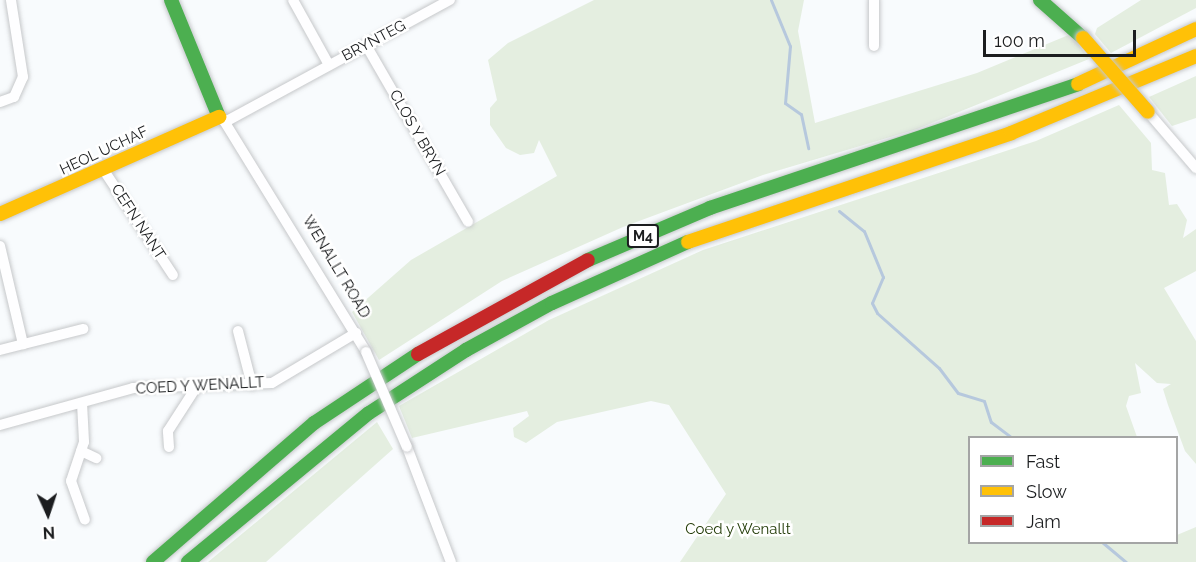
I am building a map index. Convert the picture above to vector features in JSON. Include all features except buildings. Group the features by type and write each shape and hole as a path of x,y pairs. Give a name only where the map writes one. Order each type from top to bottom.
{"main road":[{"name":"WENALLT ROAD","path":"171,0 223,119"},
{"path":"1040,0 1083,38 1148,112"},
{"name":"M4","path":"153,562 314,423 429,347 566,270 710,208 1075,85 1196,29"},
{"name":"M4","path":"188,562 369,413 466,350 552,303 720,228 1011,133 1196,56"},
{"name":"HEOL UCHAF","path":"0,214 223,119"}],"street":[{"path":"0,102 14,97 23,77 11,0"},
{"name":"BRYNTEG","path":"294,0 329,65"},
{"name":"BRYNTEG","path":"223,119 450,0"},
{"path":"874,0 874,46"},
{"name":"CLOS Y BRYN","path":"366,45 468,222"},
{"path":"1148,112 1196,168"},
{"name":"WENALLT ROAD","path":"223,119 366,352 407,447 451,562"},
{"name":"CEFN NANT","path":"103,169 173,275"},
{"path":"0,246 23,344"},
{"path":"0,350 83,329"},
{"path":"238,331 252,385"},
{"name":"COED Y WENALLT","path":"0,425 133,388 252,385 282,379 356,333"},
{"path":"169,447 168,431 197,386"},
{"path":"82,403 81,451 71,493 85,520"},
{"path":"81,451 96,458"}],"green space":[{"path":"594,0 804,0 798,31 815,123 977,73 1071,34 1089,59 917,129 763,175 623,227 502,281 379,360 352,312 411,260 557,176 539,140 534,153 520,155 506,148 490,125 490,108 497,100 488,60 508,43"},
{"path":"1141,0 1196,0 1196,8 1111,53 1095,34 1097,28"},
{"path":"1196,76 1196,118 1172,126 1149,97"},
{"name":"Coed y Wenallt","path":"1119,105 1151,143 1152,170 1165,173 1169,205 1177,204 1187,220 1183,238 1196,229 1196,271 1164,288 1196,341 1196,464 1185,451 1163,389 1171,384 1157,383 1135,363 1141,393 1129,396 1126,406 1137,436 968,436 968,544 1178,544 1178,535 1196,527 1196,562 680,562 726,494 669,405 651,401 557,422 526,443 514,437 513,428 529,416 527,411 412,438 399,406 549,320 703,250 1036,141"},
{"path":"377,422 393,449 266,562 208,562"}],"waterway":[{"path":"771,0 790,46 785,103 801,114 808,148"},
{"path":"839,211 864,231 883,277 872,303 877,313 939,368 958,393 984,401 991,422 1009,436"},
{"path":"1104,544 1126,562"}],"traffic: fast":[{"path":"171,0 219,117"},
{"path":"1040,0 1083,38"},
{"path":"588,260 710,208 1078,84"},
{"path":"188,562 369,413 466,350 552,303 688,242"},
{"path":"153,562 314,423 418,354"}],"traffic: slow":[{"path":"1078,84 1196,29"},
{"path":"1083,38 1148,112"},
{"path":"688,242 1011,133 1196,56"},
{"path":"0,214 219,117"}],"traffic: jam":[{"path":"418,354 588,260"}]}
